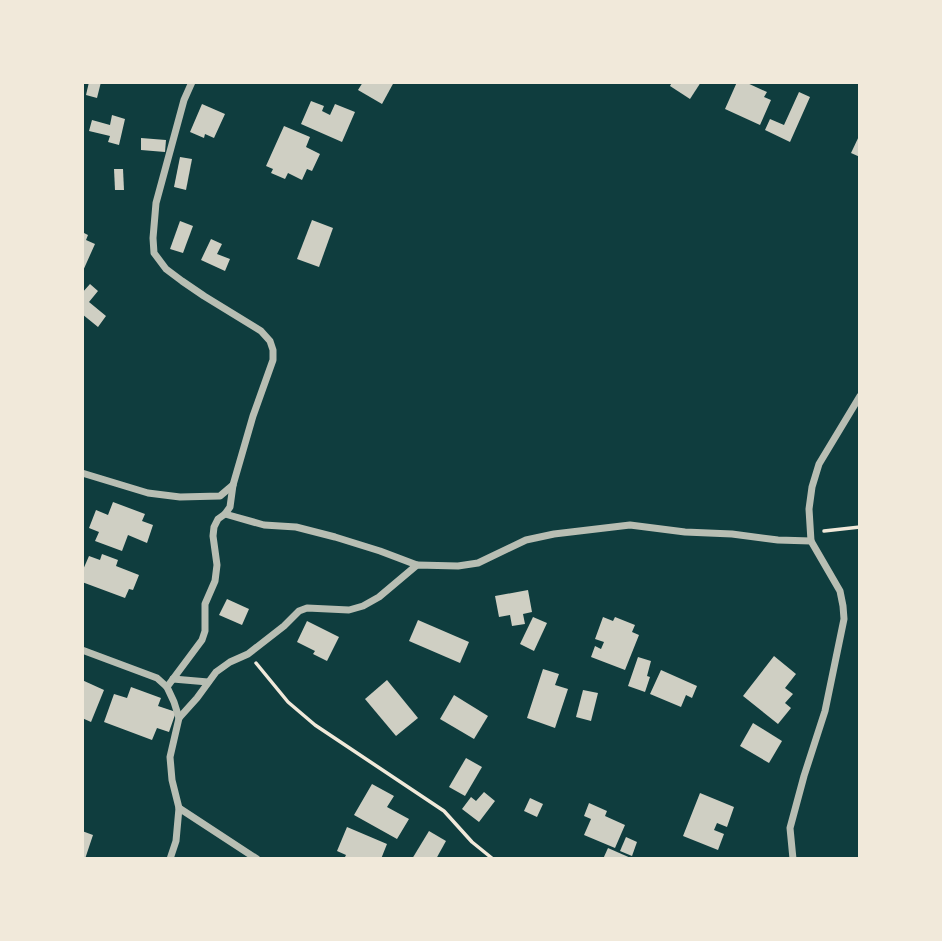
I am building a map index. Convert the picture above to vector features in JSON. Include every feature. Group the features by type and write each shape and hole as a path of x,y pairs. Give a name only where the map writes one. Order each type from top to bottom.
{"street":[{"path":"167,687 202,640 205,631 205,604 215,581 217,565 214,527 230,507 233,485 253,416 273,360 270,341 261,331 166,269 154,253 156,203 184,100 192,83"},
{"path":"793,859 790,828 825,711 844,620 840,591 811,537 809,509 812,487 819,464 860,396"},
{"path":"82,473 148,493 180,497 220,496 233,485"},
{"path":"225,514 264,525 296,527 335,537 417,565 478,564 526,540 630,525 778,540 811,537"},
{"path":"178,718 216,672 248,654 299,611 307,608 349,610 363,606 379,597 417,565"},
{"path":"82,650 157,678 167,687 174,702 178,718 170,757 179,808 176,841 170,859"},
{"path":"173,679 208,682"},
{"path":"179,808 257,859"}],"path":[{"path":"811,537 832,529 860,527"},
{"path":"248,654 288,702 315,725 444,811 472,842 494,859"}],"building":[{"path":"89,82 101,82 97,98 86,95"},
{"path":"363,82 394,82 382,104 358,90"},
{"path":"672,82 701,82 690,99 670,86"},
{"path":"737,82 745,82 767,92 764,97 771,100 760,125 725,109"},
{"path":"799,92 810,97 790,142 765,130 770,119 784,125"},
{"path":"311,101 324,106 322,111 330,115 335,104 355,112 342,142 301,124"},
{"path":"202,104 225,114 214,138 205,134 204,138 190,132"},
{"path":"112,115 125,119 119,145 108,142 110,136 89,131 92,120 110,125"},
{"path":"284,126 310,137 306,147 320,154 312,171 307,169 302,180 288,173 285,179 271,173 273,169 266,166"},
{"path":"860,134 860,157 851,153"},
{"path":"141,138 166,140 165,152 141,150"},
{"path":"180,157 192,159 186,190 174,187"},
{"path":"114,169 123,169 124,190 115,190"},
{"path":"312,220 333,228 319,267 297,259"},
{"path":"180,221 193,226 183,253 170,249"},
{"path":"82,232 88,235 86,240 95,244 82,273"},
{"path":"211,239 222,244 217,254 230,259 225,271 201,260"},
{"path":"90,284 98,291 89,302 106,316 98,327 82,314 82,293"},
{"path":"113,502 145,514 142,521 153,525 147,543 128,535 122,551 95,541 99,532 89,528 96,510 108,515"},
{"path":"102,554 118,560 116,566 139,575 133,590 129,589 125,598 82,582 82,572 89,556 100,560"},
{"path":"528,590 532,612 523,614 525,624 512,626 510,615 499,617 495,596"},
{"path":"227,599 249,609 242,625 219,615"},
{"path":"533,617 547,623 534,651 520,644"},
{"path":"603,617 613,621 615,617 635,625 632,632 639,635 625,670 591,657 595,646 601,649 604,642 595,639"},
{"path":"418,620 469,642 460,663 409,641"},
{"path":"307,621 339,637 327,661 297,642"},
{"path":"774,656 796,674 785,688 793,694 785,703 791,708 778,724 743,696"},
{"path":"638,657 651,661 645,692 628,686"},
{"path":"543,669 559,674 555,685 568,689 555,728 527,718"},
{"path":"661,670 697,686 692,698 686,695 681,707 650,694"},
{"path":"82,680 104,690 91,722 82,718"},
{"path":"387,680 418,718 396,736 365,699"},
{"path":"131,687 161,698 158,706 176,712 169,732 157,728 152,740 104,722 114,694 127,698"},
{"path":"583,690 598,693 591,721 576,717"},
{"path":"454,695 488,716 474,739 440,719"},
{"path":"753,723 782,741 769,763 740,746"},
{"path":"466,758 482,767 465,796 449,787"},
{"path":"372,784 394,796 387,807 409,819 397,839 354,815"},
{"path":"484,792 495,801 479,822 462,809 471,797 476,801"},
{"path":"700,793 734,807 727,827 717,823 714,830 724,834 718,850 683,836"},
{"path":"530,798 543,804 537,817 524,811"},
{"path":"589,803 607,811 605,816 625,825 615,848 584,835 591,819 584,816"},
{"path":"347,827 387,844 381,859 344,859 346,855 337,851"},
{"path":"82,831 93,835 85,859 82,859"},
{"path":"429,831 446,841 436,859 412,859"},
{"path":"626,837 637,842 632,856 620,851"},
{"path":"608,848 633,859 603,859"}]}
